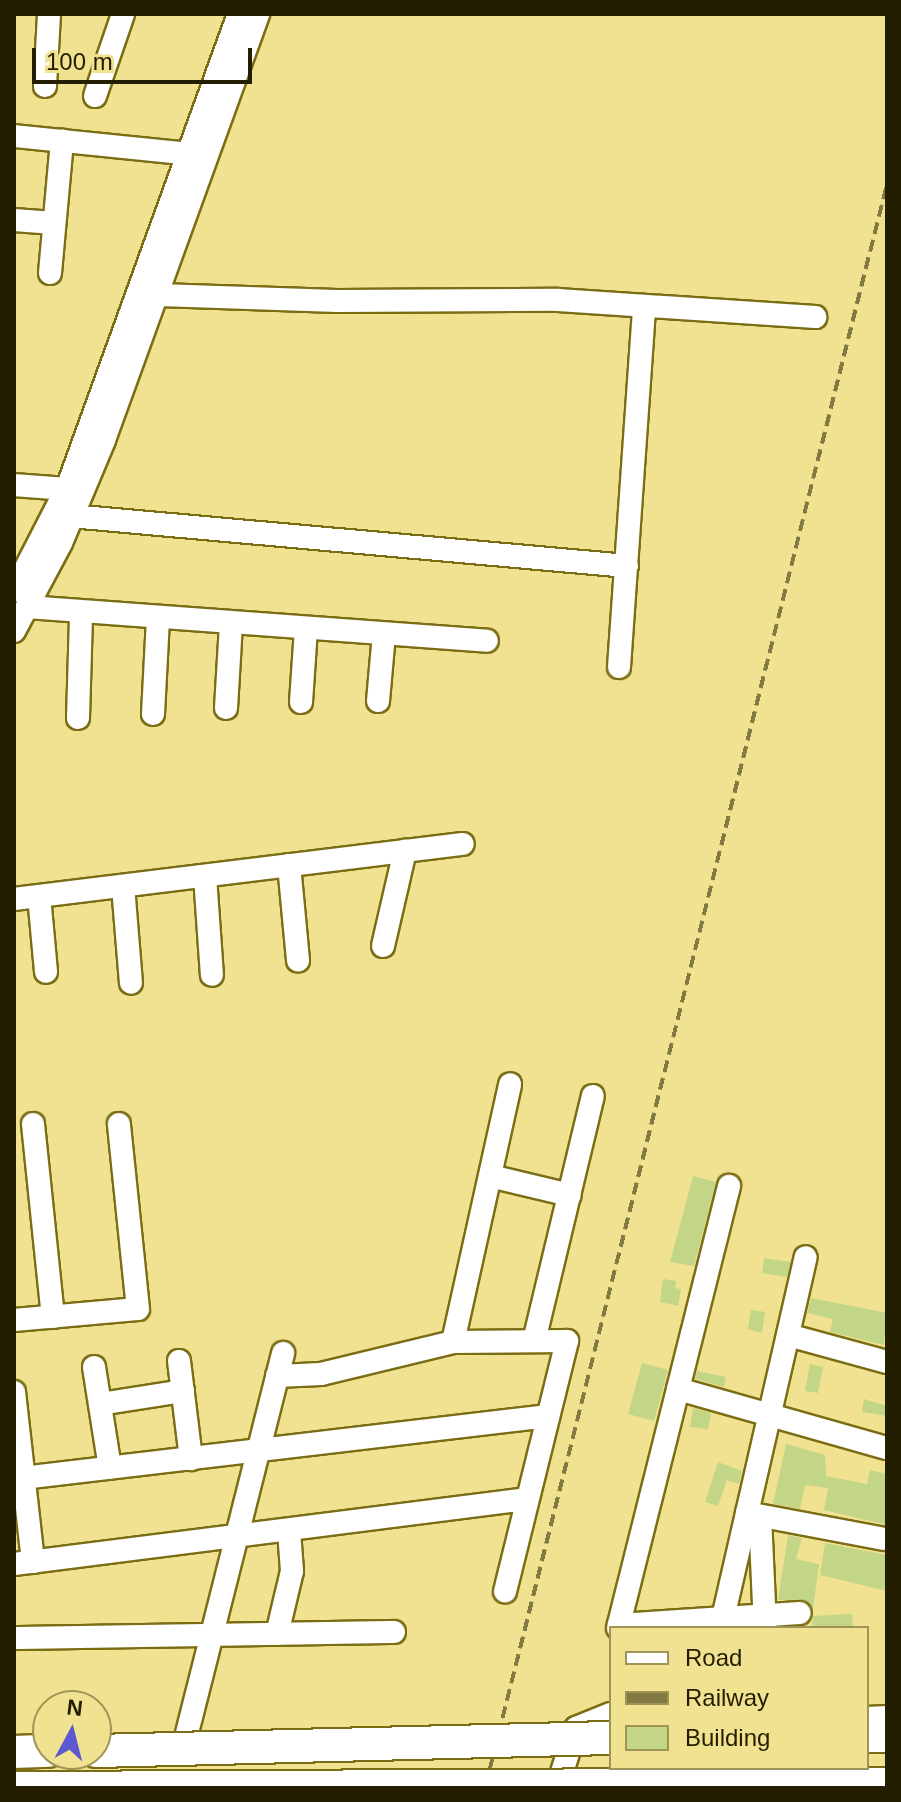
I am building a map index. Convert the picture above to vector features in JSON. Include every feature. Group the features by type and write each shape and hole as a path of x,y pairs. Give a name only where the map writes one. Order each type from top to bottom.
{"highway":[{"path":"112,1750 609,1714"},
{"path":"14,1788 887,1784"}],"street":[{"path":"45,86 49,14"},
{"path":"95,96 123,14"},
{"path":"75,488 239,14"},
{"path":"14,631 19,588 64,516 159,295 258,14"},
{"path":"14,136 191,154"},
{"path":"50,273 62,141"},
{"path":"14,220 54,223"},
{"path":"159,295 337,301 527,299 815,317"},
{"path":"619,667 644,306"},
{"path":"14,485 75,488"},
{"path":"64,516 627,566"},
{"path":"19,588 64,516"},
{"path":"19,588 81,614 487,641"},
{"path":"78,718 81,614"},
{"path":"153,714 158,619"},
{"path":"226,708 231,624"},
{"path":"301,702 306,629"},
{"path":"378,701 384,634"},
{"path":"14,899 463,844"},
{"path":"383,946 405,851"},
{"path":"289,865 298,961"},
{"path":"205,876 212,975"},
{"path":"123,886 131,983"},
{"path":"39,896 46,972"},
{"path":"453,1342 510,1084"},
{"path":"534,1341 593,1096"},
{"path":"33,1124 53,1317"},
{"path":"14,1320 138,1309 119,1124"},
{"path":"490,1176 570,1195"},
{"path":"729,1186 619,1626 723,1618 764,1622 800,1613"},
{"path":"723,1618 753,1514 769,1415 806,1257"},
{"path":"788,1335 887,1362"},
{"path":"277,1376 321,1374 453,1342 567,1341 505,1591"},
{"path":"187,1733 283,1353"},
{"path":"179,1361 191,1459"},
{"path":"94,1367 110,1468"},
{"path":"678,1389 887,1448"},
{"path":"100,1404 183,1391"},
{"path":"14,1392 24,1563 527,1499"},
{"path":"19,1479 548,1416"},
{"path":"753,1514 884,1539"},
{"path":"753,1514 764,1622"},
{"path":"277,1634 292,1571 289,1531"},
{"path":"14,1638 394,1632"},
{"path":"112,1735 576,1728 609,1714"},
{"path":"557,1788 576,1728"}],"building":[{"path":"693,1176 716,1182 694,1266 670,1262"},
{"path":"764,1258 791,1262 787,1277 762,1273"},
{"path":"663,1279 676,1281 675,1288 681,1289 678,1306 660,1302"},
{"path":"811,1298 887,1313 884,1345 830,1332 833,1319 807,1313"},
{"path":"751,1310 765,1312 762,1333 748,1329"},
{"path":"642,1363 668,1370 654,1421 628,1414"},
{"path":"810,1364 823,1367 818,1393 805,1391"},
{"path":"697,1371 726,1377 724,1387 695,1379"},
{"path":"864,1399 887,1406 887,1416 862,1412"},
{"path":"693,1408 711,1413 708,1429 690,1427"},
{"path":"786,1444 825,1455 826,1476 867,1484 870,1470 887,1474 887,1525 824,1510 828,1488 805,1485 800,1509 773,1504"},
{"path":"718,1462 742,1471 739,1484 727,1480 718,1506 705,1502"},
{"path":"788,1535 802,1538 796,1559 819,1564 813,1608 805,1600 778,1600"},
{"path":"825,1543 887,1555 887,1591 820,1575"},
{"path":"852,1614 853,1626 812,1626 813,1616"}],"railway":[{"path":"485,1788 887,184"}]}
